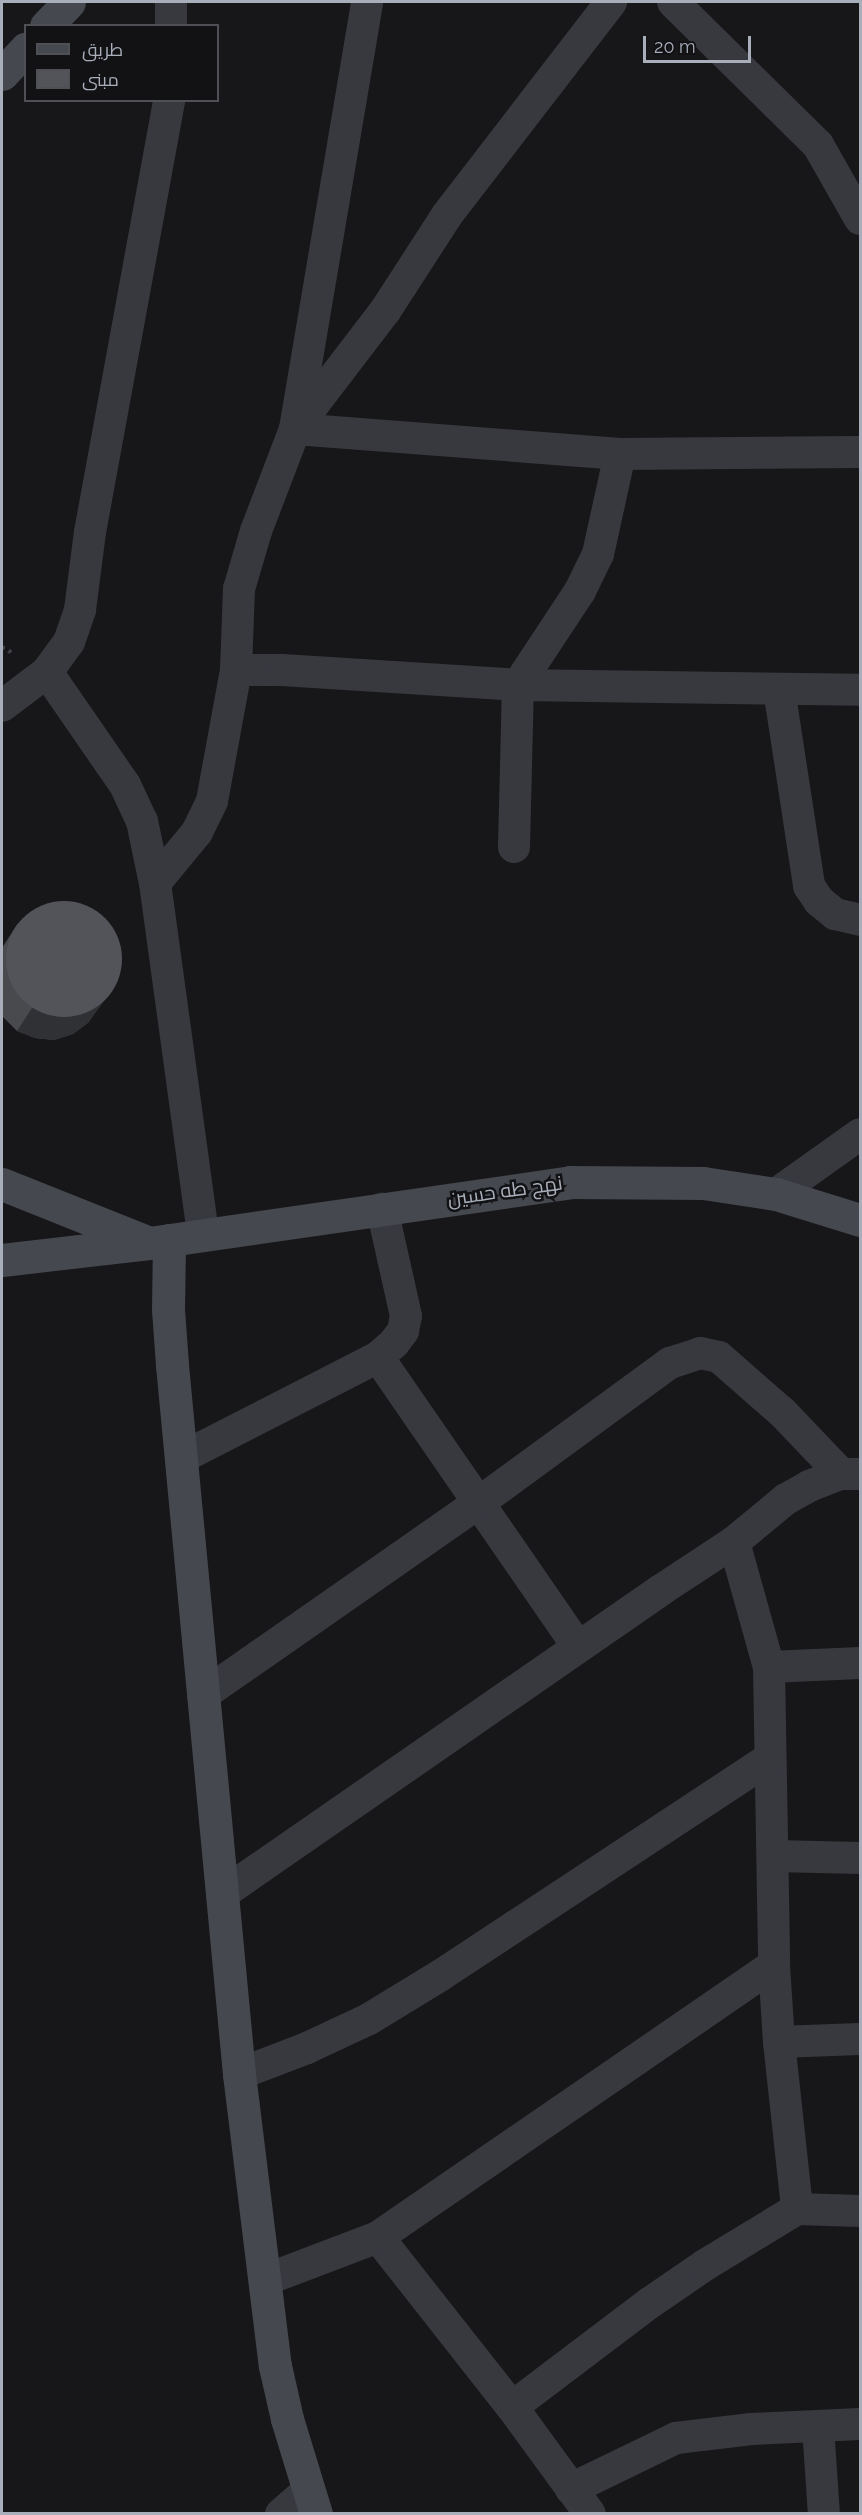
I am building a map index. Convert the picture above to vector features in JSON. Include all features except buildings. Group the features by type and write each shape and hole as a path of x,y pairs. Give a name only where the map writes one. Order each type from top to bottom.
{"street":[{"path":"48,24 69,2"},
{"path":"171,2 171,24"},
{"path":"155,883 197,832 212,801 236,670 239,589 256,531 295,429 367,2"},
{"path":"295,429 385,311 447,215 611,2"},
{"path":"673,2 818,145 861,219"},
{"path":"2,74 24,50"},
{"path":"2,706 47,672 69,642 80,610 90,532 169,102"},
{"path":"295,429 620,454 861,452"},
{"path":"514,847 518,685 580,591 598,554 620,454"},
{"path":"236,670 282,670 518,685 861,690"},
{"path":"47,672 125,785 142,821 155,883 203,1235"},
{"path":"779,689 809,886 819,901 835,914 861,921"},
{"path":"776,1194 861,1134"},
{"name":"نهج طه حسين","path":"2,1260 203,1235 570,1182 702,1183 776,1194 861,1220"},
{"path":"2,1184 159,1241 168,1309 240,2074 275,2366 312,2502 281,2514"},
{"path":"181,1458 378,1357 404,1331 406,1316 382,1209"},
{"path":"203,1695 477,1504 670,1363 700,1353 719,1358 746,1378 851,1474"},
{"path":"378,1357 477,1504 578,1647"},
{"path":"222,1894 578,1647 734,1542 786,1499 809,1486 851,1474"},
{"path":"734,1542 769,1667 774,1856 774,1965 779,2042 797,2209"},
{"path":"769,1667 861,1664"},
{"path":"240,2074 307,2048 369,2019 441,1976 770,1758"},
{"path":"774,1856 861,1858"},
{"path":"265,2280 378,2237 774,1965"},
{"path":"779,2042 861,2039"},
{"path":"512,2407 651,2302 705,2265 797,2209 861,2211"},
{"path":"378,2237 512,2407 590,2514"},
{"path":"571,2490 676,2438 709,2432 861,2424"},
{"path":"818,2427 824,2514"}]}
